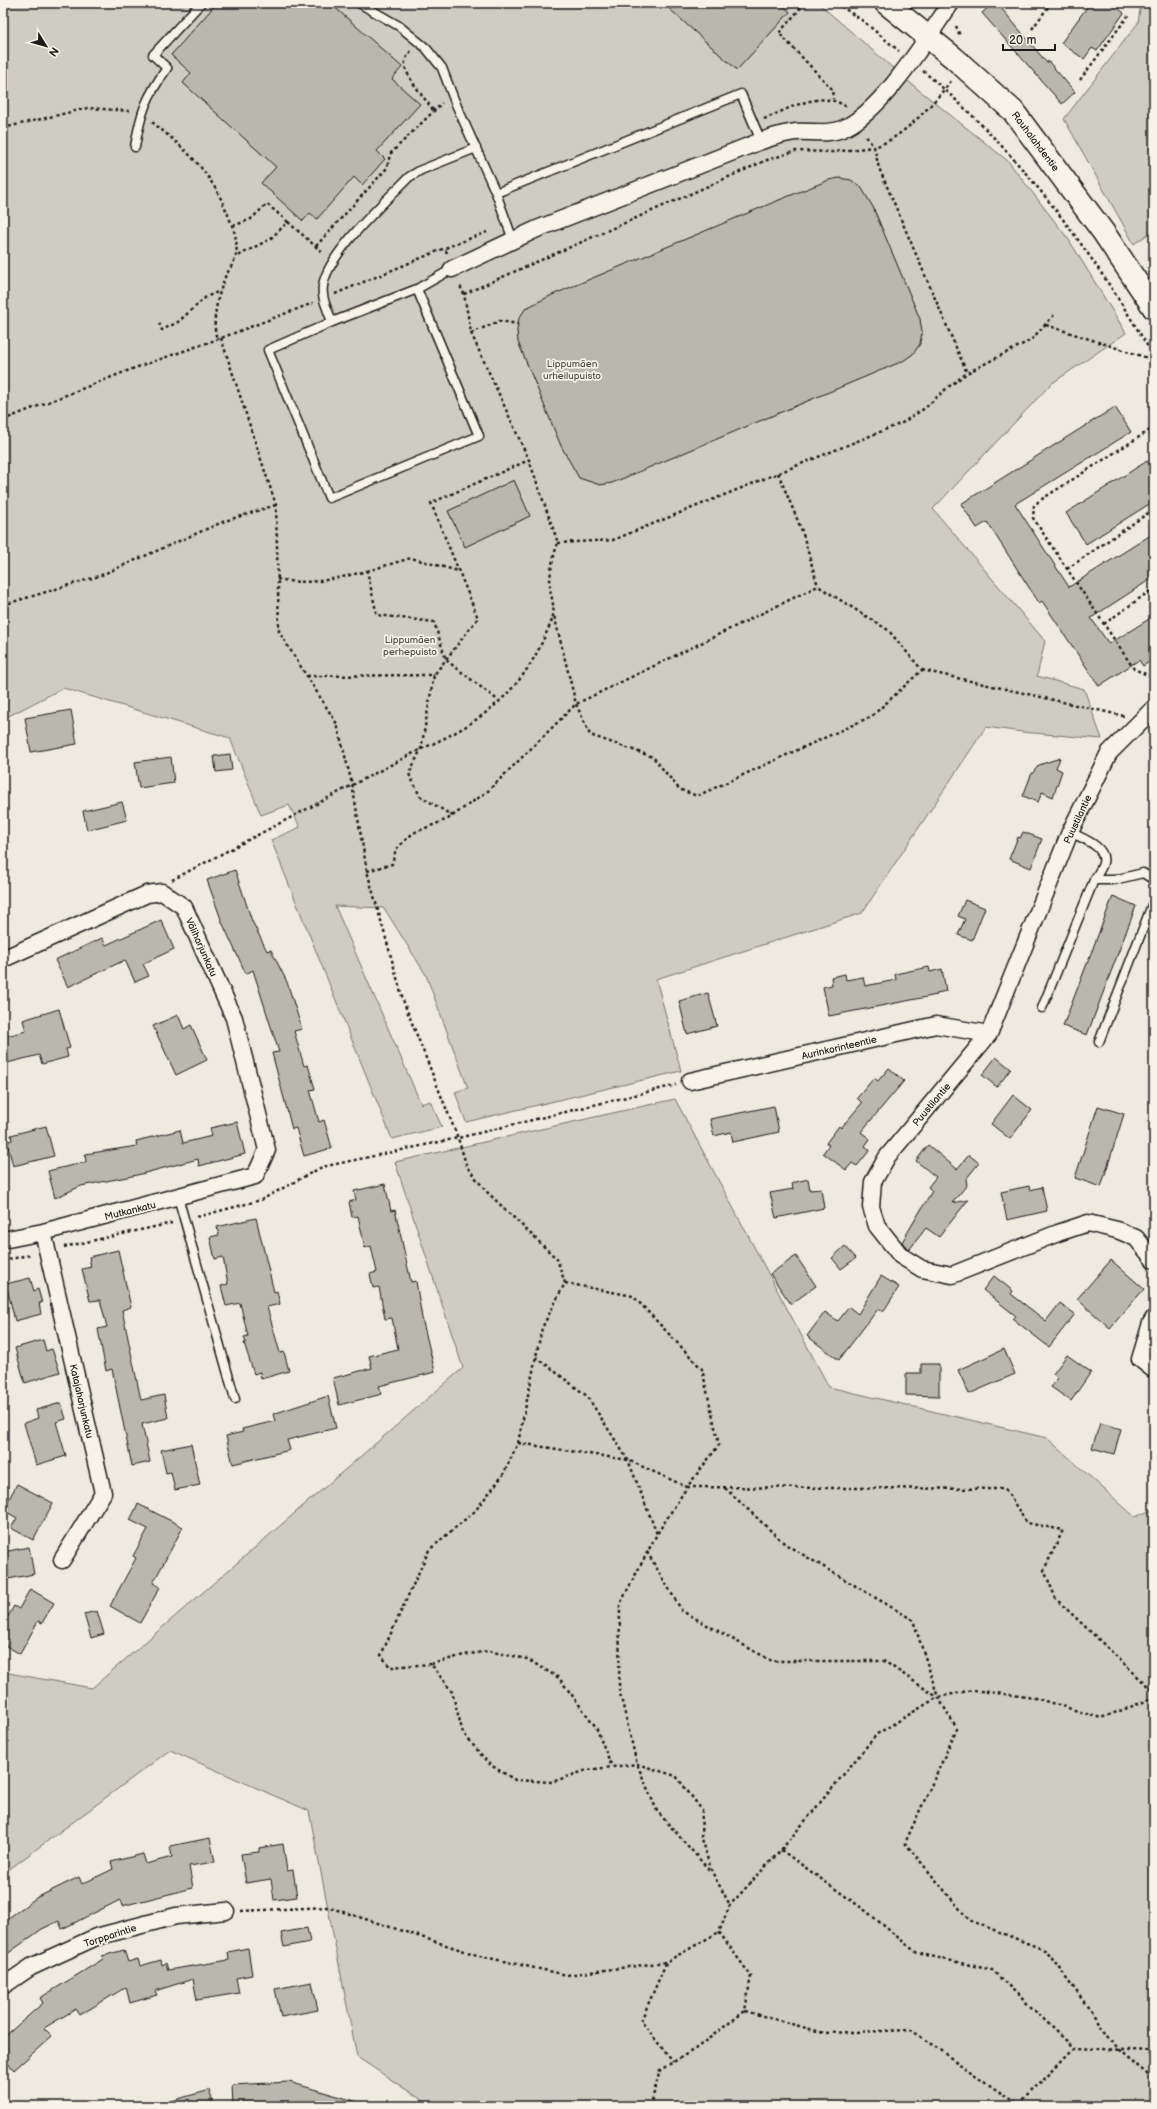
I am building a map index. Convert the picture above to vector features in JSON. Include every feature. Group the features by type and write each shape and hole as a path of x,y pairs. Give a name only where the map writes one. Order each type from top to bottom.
{"main road":[{"name":"Rauhalahdentie","path":"886,3 1013,110 1104,233 1154,308"}],"street":[{"path":"452,269 513,240 636,189 761,141 782,134 798,132 824,133 841,129 856,121 883,96 947,8"},
{"name":"Puustilantie","path":"1154,708 1109,753 1070,832 989,1034 887,1157 873,1182 871,1207 877,1226 901,1256 922,1270 952,1275 1058,1233 1088,1223 1117,1230 1136,1238 1154,1260"},
{"path":"3,959 146,894 162,892"},
{"name":"Väliharjunkatu","path":"162,892 184,908 234,1018 267,1150 255,1176"},
{"name":"Aurinkorinteentie","path":"690,1081 936,1025 989,1034"},
{"name":"Mutkankatu","path":"3,1240 43,1232 255,1176"},
{"name":"Katajaharjunkatu","path":"43,1232 103,1493 62,1560"},
{"path":"1154,1318 1151,1323 1140,1360 1154,1370"},
{"name":"Torpparintie","path":"3,1986 31,1967 96,1938 176,1916 226,1911"}],"lane":[{"path":"135,147 141,115 151,91 167,68 154,55 201,3"},
{"path":"359,3 399,26 419,43 442,68 496,193 513,240"},
{"path":"496,193 741,94 761,141"},
{"path":"332,322 323,299 322,288 326,274 335,256 409,177 421,170 476,148"},
{"path":"417,289 437,332 479,436 329,498 268,350 332,322 417,289 452,269"},
{"path":"1042,1008 1094,880 1104,862 1102,852 1095,845 1070,832"},
{"path":"1094,880 1114,880 1143,873 1154,880"},
{"path":"1099,1042 1154,900"},
{"path":"178,1197 234,1399"}],"path":[{"path":"805,3 779,33 832,89 833,99"},
{"path":"836,3 863,20 944,89 1021,167 1083,245 1118,296 1154,357"},
{"path":"1032,29 1051,3"},
{"path":"1152,5 1154,15"},
{"path":"947,8 954,21 959,36 964,41"},
{"path":"1080,80 1128,16"},
{"path":"419,43 406,56 404,64 407,73 433,110"},
{"path":"944,89 914,120 890,140 874,147 879,168 967,373"},
{"path":"316,246 387,168 390,154 433,110 453,96"},
{"path":"3,128 88,108 135,111 191,154 212,180 237,238 235,258 220,291 214,325 217,340"},
{"path":"767,160 464,294 471,332 529,460 558,543 554,554 550,584 554,615 576,704 590,735 653,757 679,789 697,796 872,716 922,670"},
{"path":"233,226 250,219 267,204 316,246 325,255 322,258"},
{"path":"235,258 270,239 288,222"},
{"path":"3,420 132,369 217,340 323,299 445,248"},
{"path":"159,323 162,330 178,322 206,297 220,291"},
{"path":"558,543 612,540 902,423 925,408 947,388 967,373 1031,340 1055,314"},
{"path":"471,332 500,321 518,324"},
{"path":"1046,325 1154,360"},
{"path":"221,338 276,505 279,632 337,724 352,784 367,871 404,1003 458,1138 467,1167 486,1191 557,1259 566,1283 542,1328 518,1443 503,1476 475,1511 429,1550 381,1655 390,1667 431,1664 464,1655 488,1651 526,1659 560,1678 596,1728 612,1767"},
{"path":"1150,430 1039,501 1034,506 1033,518 1134,669 1150,676 1154,680"},
{"path":"453,816 420,796 409,774 421,749 434,675 478,618 431,503 529,460"},
{"path":"778,473 802,531 818,586 888,630 922,670 1125,716 1137,724"},
{"path":"3,605 99,576 225,521 276,505"},
{"path":"1067,569 1154,509"},
{"path":"277,579 298,583 320,582 367,571 411,558 459,571"},
{"path":"367,571 377,615 434,622 446,660 499,701"},
{"path":"367,871 392,864 396,849 413,833 453,816 488,791 576,704 818,586"},
{"path":"1104,624 1154,588"},
{"path":"162,892 174,878 352,784 421,749 452,736 483,716 520,680 537,654 554,615"},
{"path":"306,676 434,675"},
{"path":"3,1261 47,1250 185,1221 261,1200 322,1168 458,1138 690,1081"},
{"path":"566,1283 633,1296 702,1369 719,1445 687,1488 657,1534 620,1604 619,1689 637,1764 657,1811 712,1872"},
{"path":"536,1357 587,1396 628,1460 657,1534"},
{"path":"518,1443 628,1460 687,1488 1005,1488 1027,1523 1063,1530 1044,1570 1056,1599 1154,1692"},
{"path":"725,1488 785,1544 913,1620 938,1697 956,1729 905,1843 969,1920 1047,1951 1119,2050 1154,2080"},
{"path":"647,1552 682,1611 772,1661 884,1660 938,1697"},
{"path":"431,1664 452,1692 463,1733 489,1764 514,1780 552,1782 587,1770 637,1764 676,1776 702,1810 701,1839 712,1872 730,1905"},
{"path":"226,1911 328,1907 480,1956 567,1975 666,1962 719,1932 730,1905 781,1850 877,1734 938,1697 973,1690 1027,1697 1101,1718 1154,1698"},
{"path":"781,1850 866,1911 917,1953 992,1970 1074,2048 1154,2051"},
{"path":"655,2106 652,2100 660,2070 695,2049 745,2011 751,1976 719,1932"},
{"path":"666,1962 641,2021 673,2062"},
{"path":"745,2011 824,2033 911,2030 1018,2105 1074,2048"}],"green space":[{"name":"Lippumäen urheilupuisto","path":"3,3 818,3 909,82 1008,161 1069,240 1126,333 1051,384 933,509 1045,641 1037,676 1084,689 1102,739 1022,732 986,727 862,913 656,979 681,1071 466,1122 455,1092 468,1088 426,975 384,908 335,906 421,1104 430,1101 442,1127 392,1139 271,840 300,827 289,805 261,815 230,738 63,688 3,719"},
{"path":"1141,3 1154,3 1154,230 1134,244 1064,119 1138,23"},
{"path":"675,1099 829,1387 1047,1438 1135,1517 1154,1509 1154,2106 431,2106 357,2057 309,1811 170,1750 3,1874 3,1672 92,1688 463,1368 395,1162"}],"building":[{"path":"217,3 330,3 402,67 392,79 420,104 377,151 385,159 362,185 354,177 317,219 310,213 303,221 261,183 276,167 183,83 191,73 171,55"},
{"path":"663,3 780,3 790,12 737,70"},
{"path":"993,3 997,3 1047,63 1048,61 1075,92 1062,104 982,13"},
{"path":"1090,3 1124,3 1119,9 1124,13 1097,51 1092,48 1084,59 1061,43"},
{"path":"839,178 851,180 861,187 873,207 920,319 922,332 920,344 913,354 903,361 612,483 600,485 579,478 561,446 518,342 517,330 519,318 526,308 552,295 779,200 829,180"},
{"path":"1115,407 1131,432 1015,504 1069,587 1154,533 1154,577 1091,618 1109,644 1154,616 1154,659 1143,666 1139,660 1099,686 1042,601 1039,603 987,522 977,528 961,504"},
{"path":"1147,461 1154,472 1154,501 1086,544 1066,513"},
{"path":"514,480 530,516 465,547 448,511"},
{"path":"71,710 77,744 31,752 25,718"},
{"path":"230,754 232,770 216,772 214,756"},
{"path":"171,757 174,783 139,788 135,762"},
{"path":"1060,758 1056,768 1062,771 1053,797 1042,792 1038,802 1023,796 1031,775 1039,765"},
{"path":"122,802 127,820 87,830 83,811"},
{"path":"1023,832 1042,839 1031,868 1009,859 1018,837 1020,838"},
{"path":"235,870 252,921 267,951 271,950 287,982 302,1029 294,1031 304,1066 308,1065 315,1089 310,1090 319,1122 324,1120 332,1148 304,1156 296,1128 292,1129 272,1053 279,1052 253,970 246,974 222,922 207,880"},
{"path":"1113,896 1136,906 1087,1035 1063,1026"},
{"path":"965,900 985,908 972,940 958,935 965,919 958,916"},
{"path":"161,920 174,949 143,964 149,976 135,982 125,960 68,987 55,960 102,938 106,945"},
{"path":"929,967 930,972 942,969 946,991 937,993 937,995 829,1016 823,987 832,985 831,977 845,974 846,980 863,977 865,986 896,980 895,974"},
{"path":"708,993 717,1026 687,1034 679,1001"},
{"path":"59,1009 70,1048 66,1049 68,1057 42,1064 39,1055 3,1064 3,1037 26,1031 23,1020"},
{"path":"178,1015 184,1029 191,1025 207,1060 176,1075 153,1026"},
{"path":"996,1057 1011,1069 997,1087 982,1075"},
{"path":"889,1068 904,1081 861,1132 870,1139 865,1146 870,1150 857,1166 852,1163 846,1170 823,1153 829,1145 826,1143 839,1126 841,1128 862,1103 857,1098 874,1078 878,1081"},
{"path":"1013,1095 1032,1110 1010,1139 991,1124"},
{"path":"774,1106 779,1132 733,1142 731,1132 714,1136 710,1119"},
{"path":"1098,1106 1124,1114 1101,1187 1075,1178"},
{"path":"237,1122 245,1154 199,1166 198,1159 137,1175 81,1186 55,1198 48,1171 86,1162 85,1154 137,1146 136,1141 180,1130 183,1143 212,1136 210,1128"},
{"path":"46,1126 54,1156 13,1166 7,1142 12,1140 11,1135"},
{"path":"928,1145 957,1169 969,1155 979,1163 966,1179 967,1185 952,1203 968,1200 939,1237 926,1228 909,1250 902,1242 932,1191 928,1187 936,1177 916,1161"},
{"path":"808,1179 810,1190 821,1189 824,1208 776,1218 770,1193 793,1189 792,1183"},
{"path":"385,1184 391,1211 395,1210 411,1282 416,1281 422,1318 435,1372 379,1386 382,1394 339,1405 333,1378 372,1368 369,1356 398,1349 392,1318 385,1319 379,1287 373,1288 370,1274 377,1272 371,1246 365,1248 358,1216 352,1217 349,1202 356,1200 354,1191"},
{"path":"1029,1186 1030,1190 1042,1187 1047,1211 1007,1220 1001,1192"},
{"path":"256,1218 274,1292 277,1291 280,1304 267,1307 280,1353 284,1352 289,1371 261,1379 260,1372 254,1374 244,1343 246,1343 244,1337 248,1336 240,1303 226,1306 221,1286 228,1284 223,1257 215,1259 210,1237 219,1235 217,1227"},
{"path":"845,1246 856,1258 841,1269 832,1258"},
{"path":"118,1250 131,1307 122,1310 141,1400 164,1395 168,1418 142,1424 150,1462 132,1466 112,1369 106,1371 98,1329 107,1327 100,1300 90,1301 82,1269 91,1267 89,1257"},
{"path":"796,1256 816,1286 791,1304 770,1274"},
{"path":"1111,1260 1144,1289 1110,1328 1077,1299"},
{"path":"881,1276 899,1287 883,1312 878,1309 839,1360 807,1336 825,1312 838,1321 849,1307 858,1314"},
{"path":"994,1276 1013,1291 1011,1294 1046,1321 1060,1303 1075,1314 1049,1347 1013,1319 1016,1316 983,1290"},
{"path":"30,1278 34,1291 38,1289 42,1303 39,1303 41,1314 15,1321 6,1284"},
{"path":"43,1340 46,1351 52,1349 60,1372 25,1383 15,1348"},
{"path":"1004,1349 1015,1374 969,1394 958,1370"},
{"path":"1067,1355 1091,1372 1071,1401 1051,1387 1058,1378 1053,1374"},
{"path":"921,1364 939,1364 939,1396 906,1395 906,1373 921,1373"},
{"path":"328,1396 336,1428 287,1440 290,1450 233,1464 226,1436 243,1432 242,1429 275,1421 273,1414"},
{"path":"61,1403 66,1419 56,1422 66,1456 36,1465 24,1423 38,1418 36,1410"},
{"path":"1100,1423 1121,1429 1114,1454 1092,1448"},
{"path":"191,1444 200,1485 175,1490 171,1472 166,1473 161,1450"},
{"path":"17,1484 53,1503 33,1540 11,1528 17,1518 3,1510"},
{"path":"138,1504 183,1527 153,1583 160,1587 140,1623 110,1606 136,1558 133,1556 148,1529 130,1520"},
{"path":"29,1547 34,1574 3,1580 3,1552"},
{"path":"30,1589 54,1603 42,1623 38,1621 20,1654 3,1644 3,1625 14,1606 19,1609"},
{"path":"97,1611 104,1634 91,1638 84,1614"},
{"path":"210,1838 215,1862 189,1866 193,1888 122,1906 120,1900 62,1929 59,1921 42,1929 3,1957 3,1922 36,1898 79,1877 82,1884 113,1869 111,1862 143,1854 146,1864 172,1857 170,1846"},
{"path":"283,1844 287,1871 293,1870 297,1897 274,1900 271,1879 246,1883 241,1854 259,1852 259,1848"},
{"path":"307,1928 310,1942 284,1947 281,1933"},
{"path":"248,1948 252,1975 236,1978 239,1993 197,2000 193,1979 155,1991 157,1995 130,2003 126,1987 80,2015 76,2009 44,2028 52,2036 14,2070 3,2058 3,2038 43,2003 40,1998 103,1959 102,1956 124,1950 128,1962 138,1959 140,1966 161,1960 162,1965 166,1963 168,1970 229,1960 228,1952"},
{"path":"312,1982 318,2010 281,2017 275,1989"},
{"path":"289,2082 358,2102 357,2106 233,2106 232,2085"},
{"path":"209,2090 214,2106 168,2106 168,2102"}],"park label":[{"name":"Lippumäen perhepuisto","path":"410,644"}]}
